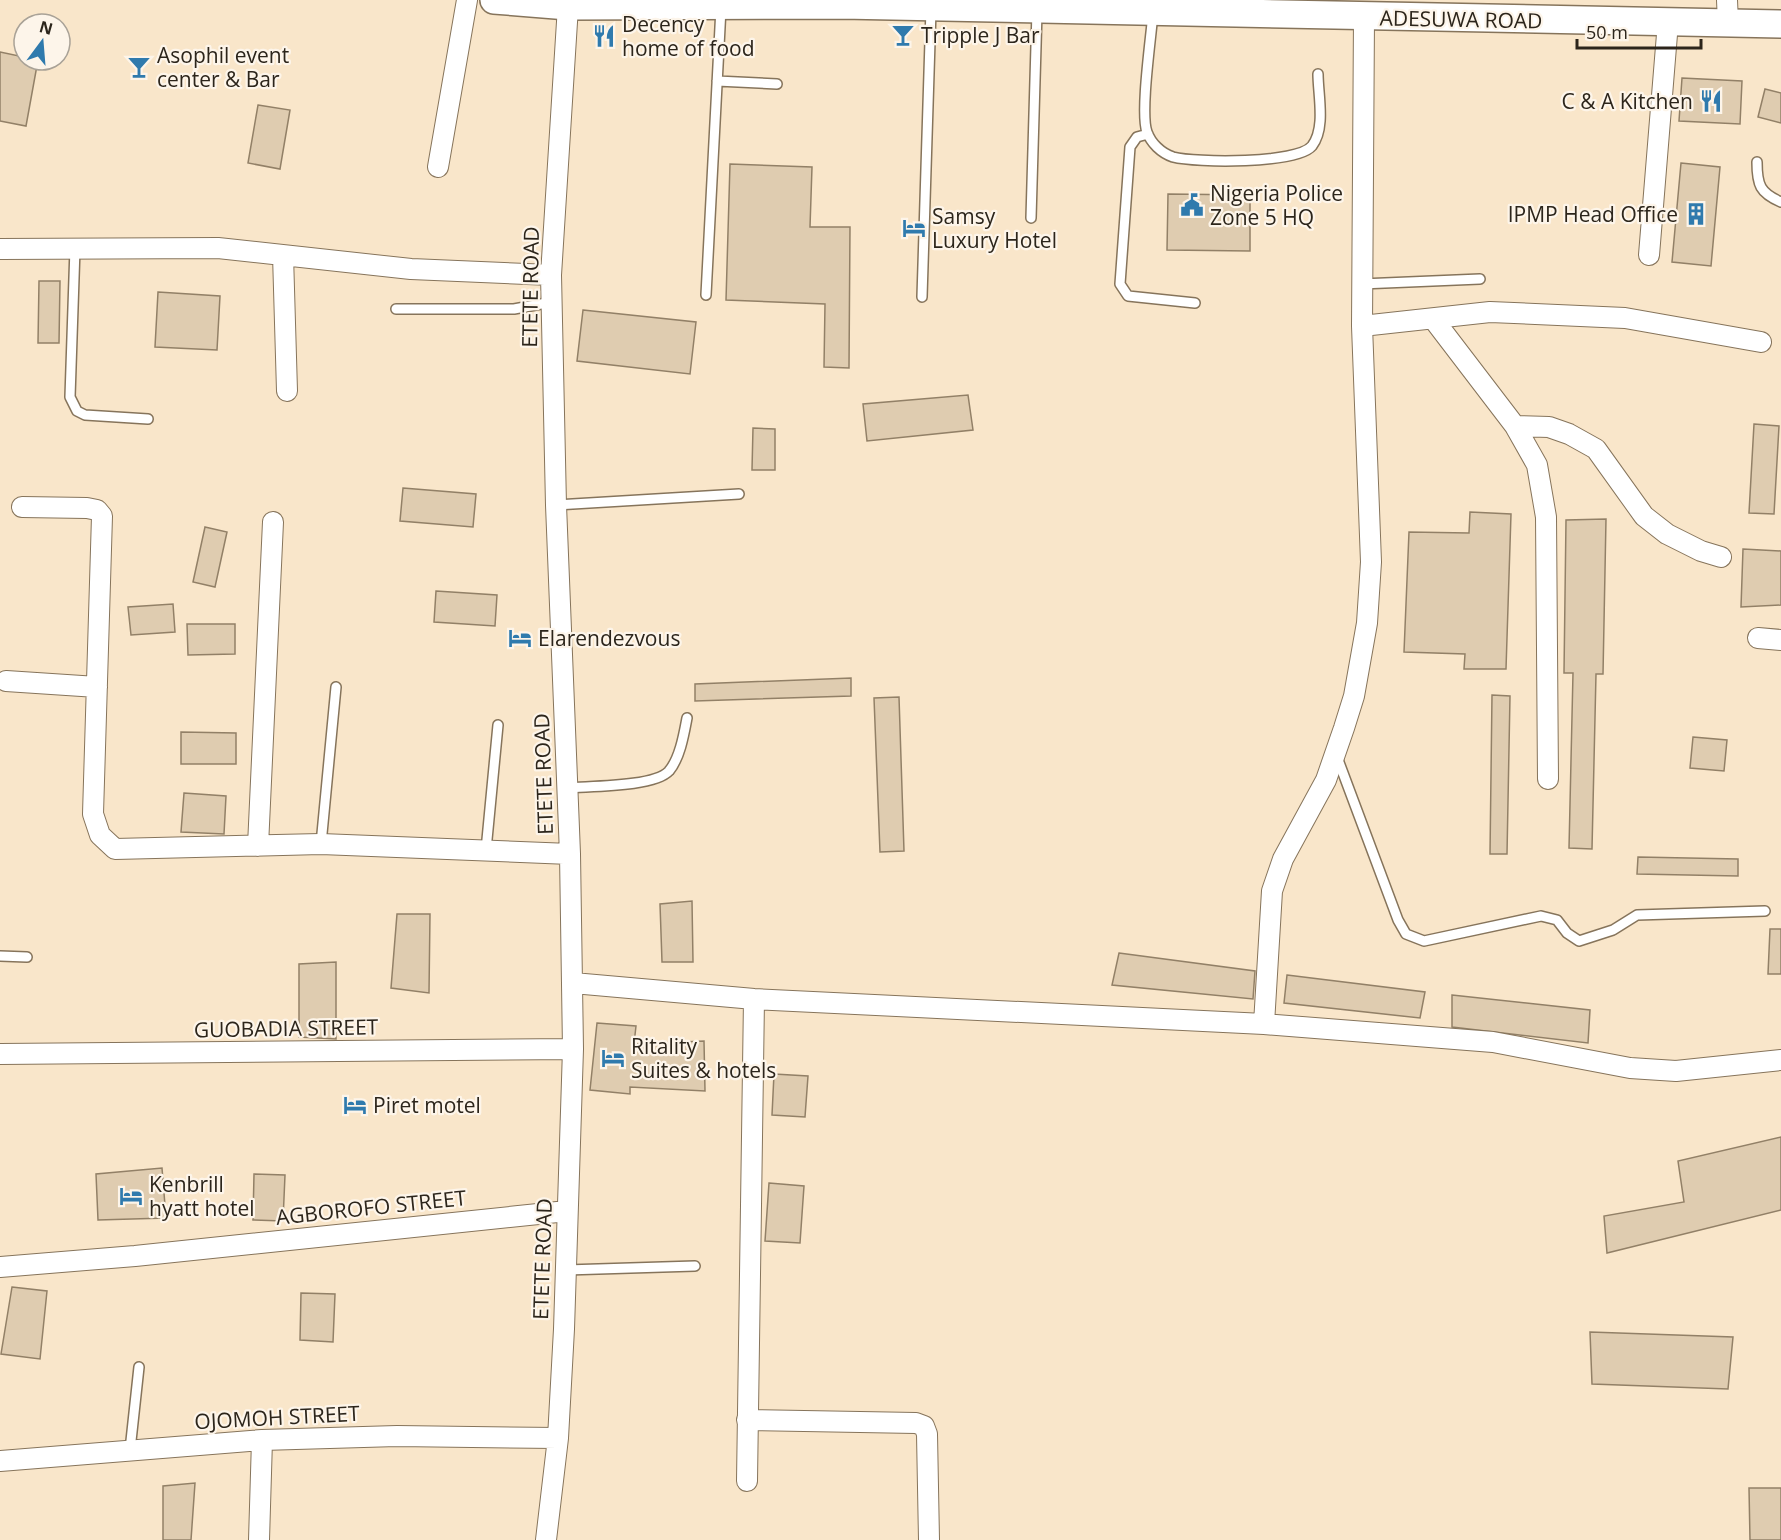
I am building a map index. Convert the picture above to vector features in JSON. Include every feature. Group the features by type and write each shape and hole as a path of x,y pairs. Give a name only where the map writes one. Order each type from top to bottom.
{"street":[{"path":"438,167 466,0"},
{"name":"ADESUWA ROAD","path":"494,0 568,6 931,7 1153,11 1234,6 1364,17 1433,14 1668,22 1728,11 1781,24"},
{"name":"ETETE ROAD","path":"546,1540 558,1438 573,1049 570,854 556,505 551,275 568,6"},
{"path":"1264,1024 1272,891 1283,859 1326,780 1354,696 1367,623 1371,562 1361,284 1364,17"},
{"path":"1649,255 1668,22"},
{"path":"0,249 218,248 411,269 551,275"},
{"path":"283,255 287,391"},
{"path":"1362,326 1434,320 1491,312 1624,318 1761,342"},
{"path":"1434,320 1515,426 1537,465 1546,516 1548,779"},
{"path":"1515,426 1549,427 1569,434 1596,449 1644,516 1667,534 1701,551 1721,557"},
{"path":"22,507 87,508 97,510 102,516 93,814 100,835 115,849 321,844 570,854"},
{"path":"258,846 273,522"},
{"path":"1758,638 1781,640"},
{"path":"6,681 97,687"},
{"path":"573,983 754,999 1264,1024 1493,1042 1630,1068 1676,1071 1781,1060"},
{"path":"747,1481 754,999"},
{"name":"GUOBADIA STREET","path":"0,1054 573,1049"},
{"name":"AGBOROFO STREET","path":"0,1268 567,1211"},
{"path":"747,1420 916,1423 924,1426 927,1434 929,1540"},
{"name":"OJOMOH STREET","path":"0,1461 262,1440 397,1436 558,1438"},
{"path":"259,1540 262,1440"}],"lane":[{"path":"706,295 721,6"},
{"path":"922,297 931,7"},
{"path":"1031,218 1038,9"},
{"path":"1153,11 1144,123 1154,146 1171,156 1191,159 1274,160 1298,155 1311,146 1319,129 1318,74"},
{"path":"717,81 777,84"},
{"path":"1148,134 1137,137 1130,147 1120,284 1128,296 1195,303"},
{"path":"1757,162 1757,181 1761,191 1781,202"},
{"path":"75,248 70,397 77,411 85,415 148,419"},
{"path":"1361,284 1480,279"},
{"path":"396,309 514,309 552,302"},
{"path":"556,505 739,494"},
{"path":"321,844 336,687"},
{"path":"568,788 646,781 668,772 674,762 687,718"},
{"path":"486,850 498,724"},
{"path":"1335,752 1398,920 1406,934 1424,941 1541,916 1557,920 1567,933 1580,941 1613,930 1637,915 1766,911"},
{"path":"0,956 27,957"},
{"path":"566,1270 695,1266"},
{"path":"130,1450 139,1367"}],"building":[{"path":"0,52 12,54 12,72 36,72 26,126 0,121"},
{"name":"C & A Kitchen","path":"1682,78 1742,81 1740,124 1679,121"},
{"path":"1765,89 1781,93 1781,123 1758,117"},
{"path":"258,105 290,110 280,169 248,163"},
{"name":"IPMP Head Office","path":"1681,163 1720,167 1711,266 1672,262"},
{"path":"730,164 812,167 810,227 850,227 849,368 824,367 825,304 726,300"},
{"path":"1168,194 1250,195 1250,251 1167,250"},
{"path":"39,281 60,281 59,343 38,343"},
{"path":"158,292 220,296 217,350 155,347"},
{"path":"583,310 696,322 690,374 577,361"},
{"path":"968,395 973,430 867,441 863,404"},
{"path":"1754,424 1779,426 1774,514 1749,513"},
{"path":"753,428 775,429 775,470 752,470"},
{"path":"403,488 476,494 473,527 400,521"},
{"path":"1470,512 1511,514 1506,669 1464,669 1465,654 1404,652 1409,532 1469,533"},
{"path":"1606,519 1603,674 1596,674 1592,849 1569,848 1573,673 1564,673 1566,520"},
{"path":"205,527 227,532 215,587 193,582"},
{"path":"1743,549 1781,551 1781,605 1741,607"},
{"path":"436,591 497,595 495,626 434,622"},
{"path":"173,604 175,632 131,635 128,607"},
{"path":"187,624 235,624 235,654 188,655"},
{"path":"851,678 851,696 695,701 695,684"},
{"path":"1492,695 1510,696 1507,854 1490,854"},
{"path":"899,697 904,851 880,852 874,698"},
{"path":"181,732 236,733 236,764 181,764"},
{"path":"1693,737 1727,740 1724,771 1690,768"},
{"path":"184,793 226,796 224,834 181,832"},
{"path":"1638,857 1738,859 1738,876 1637,874"},
{"path":"692,901 693,962 662,962 660,904"},
{"path":"397,914 430,914 429,993 391,988"},
{"path":"1770,929 1781,929 1781,974 1768,974"},
{"path":"1119,953 1255,971 1253,999 1112,985"},
{"path":"336,962 336,1039 299,1037 299,964"},
{"path":"1287,975 1425,992 1420,1018 1284,1003"},
{"path":"1452,995 1590,1010 1588,1043 1452,1027"},
{"path":"597,1023 636,1026 634,1044 704,1041 705,1091 630,1087 630,1094 590,1090"},
{"path":"774,1074 808,1076 805,1117 772,1115"},
{"path":"1781,1137 1781,1210 1607,1253 1604,1216 1684,1202 1678,1161"},
{"name":"Kenbrill hyatt hotel","path":"162,1168 166,1218 98,1220 96,1174"},
{"path":"254,1174 285,1175 283,1221 253,1220"},
{"path":"769,1183 804,1186 800,1243 765,1241"},
{"path":"12,1287 47,1291 40,1359 1,1354"},
{"path":"301,1293 335,1294 333,1342 300,1340"},
{"path":"1590,1332 1733,1337 1728,1389 1592,1384"},
{"path":"195,1483 191,1540 163,1540 163,1486"},
{"path":"1749,1488 1781,1488 1781,1540 1750,1540"}],"place":[{"name":"Tripple J Bar","path":"903,35"},
{"name":"Decency home of food","path":"604,36"},
{"name":"Asophil event center & Bar","path":"139,67"},
{"name":"C & A Kitchen","path":"1711,101"},
{"name":"Nigeria Police Zone 5 HQ","path":"1192,205"},
{"name":"IPMP Head Office","path":"1696,214"},
{"name":"Samsy Luxury Hotel","path":"914,228"},
{"name":"Elarendezvous","path":"520,638"},
{"name":"Ritality Suites & hotels","path":"613,1058"},
{"name":"Piret motel","path":"355,1105"},
{"name":"Kenbrill hyatt hotel","path":"131,1196"}]}
